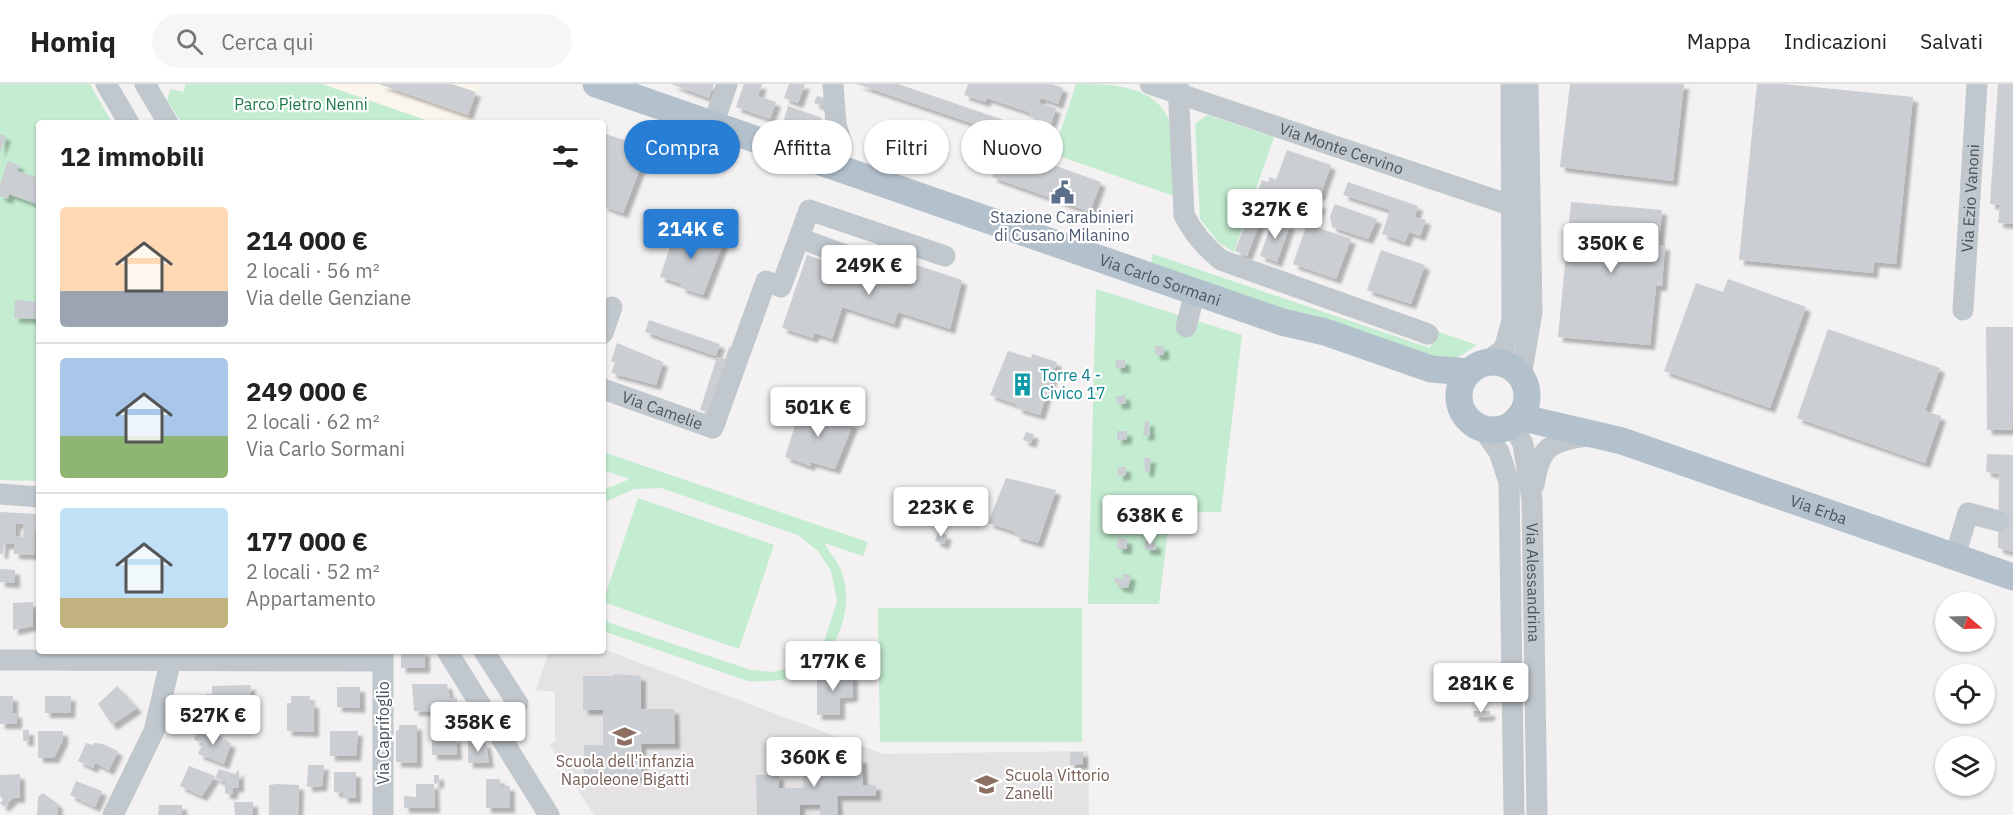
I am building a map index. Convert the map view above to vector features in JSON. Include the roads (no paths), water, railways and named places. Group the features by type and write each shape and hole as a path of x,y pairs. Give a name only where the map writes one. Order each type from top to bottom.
{"main road":[{"name":"Via Carlo Sormani","path":"599,84 699,120"},
{"name":"Via Carlo Sormani","path":"852,173 1282,322 1324,332 1431,369 1477,368"},
{"name":"Via Carlo Sormani","path":"1282,322 1356,357 1444,389 1459,399"},
{"path":"1502,364 1523,384 1525,408 1516,421 1493,430 1482,428 1465,416 1459,399 1462,383 1477,368 1502,364"},
{"name":"Via Erba","path":"1523,384 1557,411 1594,425 1622,441"},
{"name":"Via Erba","path":"1516,421 1622,441 2013,577"}],"street":[{"path":"106,84 127,120"},
{"path":"715,120 727,84"},
{"path":"833,84 836,120"},
{"name":"Via Monte Cervino","path":"1150,84 1178,88 1512,205 1520,208 1528,219"},
{"path":"1477,368 1504,349 1512,321 1511,84"},
{"path":"1523,384 1532,312 1528,219 1528,84"},
{"name":"Via Ezio Vanoni","path":"1963,310 1977,84"},
{"path":"152,88 167,120"},
{"path":"1178,88 1184,215 1193,232 1221,260 1428,334"},
{"path":"891,239 881,268 799,238 809,210 945,256"},
{"name":"Via Camelie","path":"606,390 713,429 765,281 781,286 799,238"},
{"path":"1186,327 1195,292"},
{"path":"606,324 612,307"},
{"name":"Via Alessandrina","path":"1516,421 1523,444 1532,500 1537,815"},
{"name":"Via Alessandrina","path":"1482,428 1499,452 1509,482 1514,815"},
{"path":"1532,500 1538,462 1546,449 1560,440 1590,435"},
{"path":"0,494 36,497"},
{"path":"1955,556 1968,513 1999,521"},
{"path":"449,654 549,815"},
{"path":"486,654 518,704"},
{"path":"0,660 173,656 383,656"},
{"path":"114,815 154,732 173,656"},
{"name":"Via Caprifoglio","path":"383,656 383,815"}],"place":[{"name":"Stazione Carabinieri di Cusano Milanino","path":"1062,192"},
{"name":"Torre 4 - Civico 17","path":"1022,384"},
{"name":"Scuola dell'infanzia Napoleone Bigatti","path":"625,736"},
{"name":"Scuola Vittorio Zanelli","path":"987,784"}],"park label":[{"name":"Parco Pietro Nenni","path":"301,104"}]}
